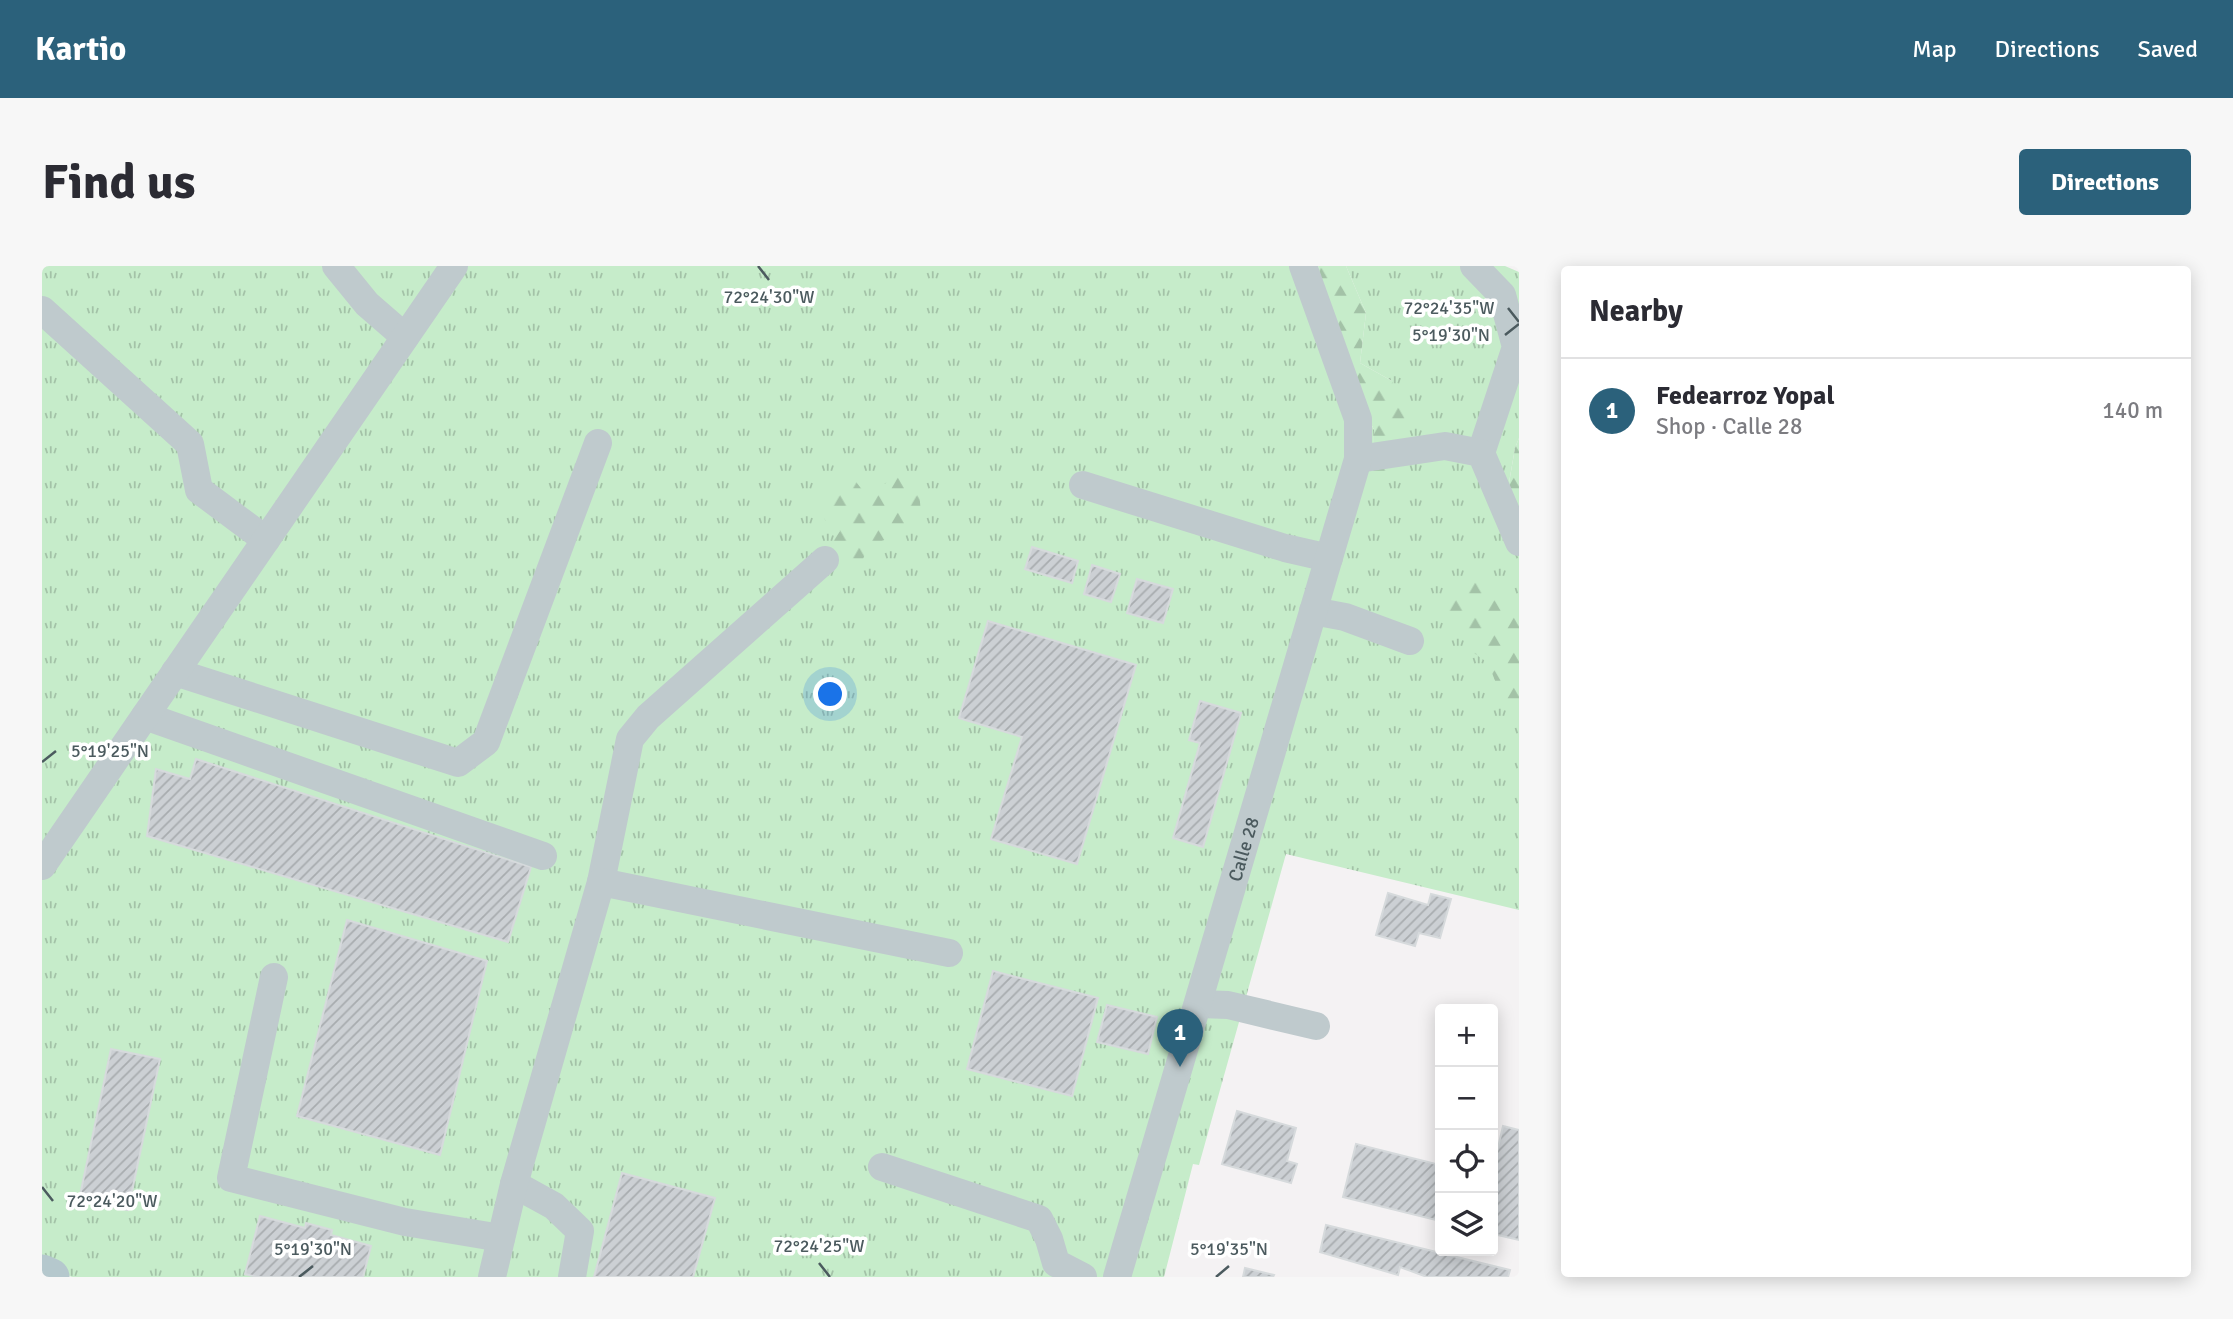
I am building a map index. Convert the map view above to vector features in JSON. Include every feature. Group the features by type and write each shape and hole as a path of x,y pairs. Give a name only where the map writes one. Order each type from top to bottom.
{"main road":[{"path":"42,1273 51,1277"}],"street":[{"path":"337,266 367,304 405,337"},
{"path":"42,866 454,266"},
{"name":"Calle 28","path":"1117,1277 1358,459 1358,419 1303,266"},
{"path":"1474,266 1502,295 1517,346 1481,453 1519,542"},
{"path":"42,310 190,444 199,490 266,540"},
{"path":"175,672 458,763 486,741 598,443"},
{"path":"1358,459 1445,446 1481,453"},
{"path":"1083,485 1285,548 1329,558"},
{"path":"492,1277 514,1184 601,882 630,739 648,717 825,560"},
{"path":"1313,611 1345,617 1410,641"},
{"path":"145,716 543,856"},
{"path":"601,882 949,953"},
{"path":"274,977 231,1178 405,1222 501,1238"},
{"path":"1199,1004 1228,1005 1316,1026"},
{"path":"882,1167 1038,1220 1049,1239 1056,1263 1083,1277"},
{"path":"514,1184 554,1206 580,1231 572,1277"}],"green space":[{"path":"42,266 1318,266 1333,324 1358,395 1374,430 1373,473 1392,381 1360,363 1366,313 1346,266 1505,266 1519,272 1519,438 1502,523 1519,537 1519,910 1286,854 1199,1165 1193,1164 1164,1277 72,1277 42,1264"},
{"path":"1318,266 1346,266 1366,313 1360,363 1392,381 1407,425 1394,472 1372,473 1374,430 1358,395 1333,324"},
{"path":"1519,438 1519,537 1502,524"},
{"path":"896,476 919,490 921,514 909,531 868,546 860,567 842,563 829,547 840,531 825,520 820,497 838,482 853,478 867,496"},
{"path":"1486,578 1498,598 1519,613 1519,704 1512,708 1500,693 1488,663 1467,648 1458,623 1443,613 1451,584"}],"building":[{"path":"1032,547 1078,561 1072,583 1025,569"},
{"path":"1092,565 1120,574 1111,602 1084,594"},
{"path":"1137,579 1173,589 1163,623 1127,613"},
{"path":"988,621 1136,665 1077,864 991,839 1022,737 959,718"},
{"path":"1200,701 1241,713 1203,847 1173,838 1200,743 1189,740"},
{"path":"196,759 531,867 508,942 147,836 156,769 190,779"},
{"path":"1388,893 1428,905 1431,894 1451,899 1440,938 1419,933 1415,946 1376,935"},
{"path":"347,920 487,961 440,1155 297,1116"},
{"path":"993,971 1098,998 1072,1096 967,1069"},
{"path":"1107,1005 1157,1017 1148,1054 1097,1042"},
{"path":"111,1049 160,1059 128,1210 79,1200"},
{"path":"1237,1111 1296,1128 1287,1161 1297,1164 1291,1183 1222,1164"},
{"path":"1503,1126 1519,1130 1519,1240 1498,1235 1498,1148"},
{"path":"1356,1144 1435,1164 1435,1220 1343,1197"},
{"path":"622,1173 715,1198 693,1277 594,1277"},
{"path":"260,1216 305,1228 306,1223 332,1230 331,1235 371,1246 363,1277 257,1277 245,1274"},
{"path":"1326,1225 1435,1252 1435,1256 1453,1256 1510,1270 1508,1277 1427,1277 1400,1267 1398,1275 1320,1252"},
{"path":"1245,1268 1274,1275 1243,1277"}],"place":[{"name":"Fedearroz Yopal","path":"1180,1067"}]}
